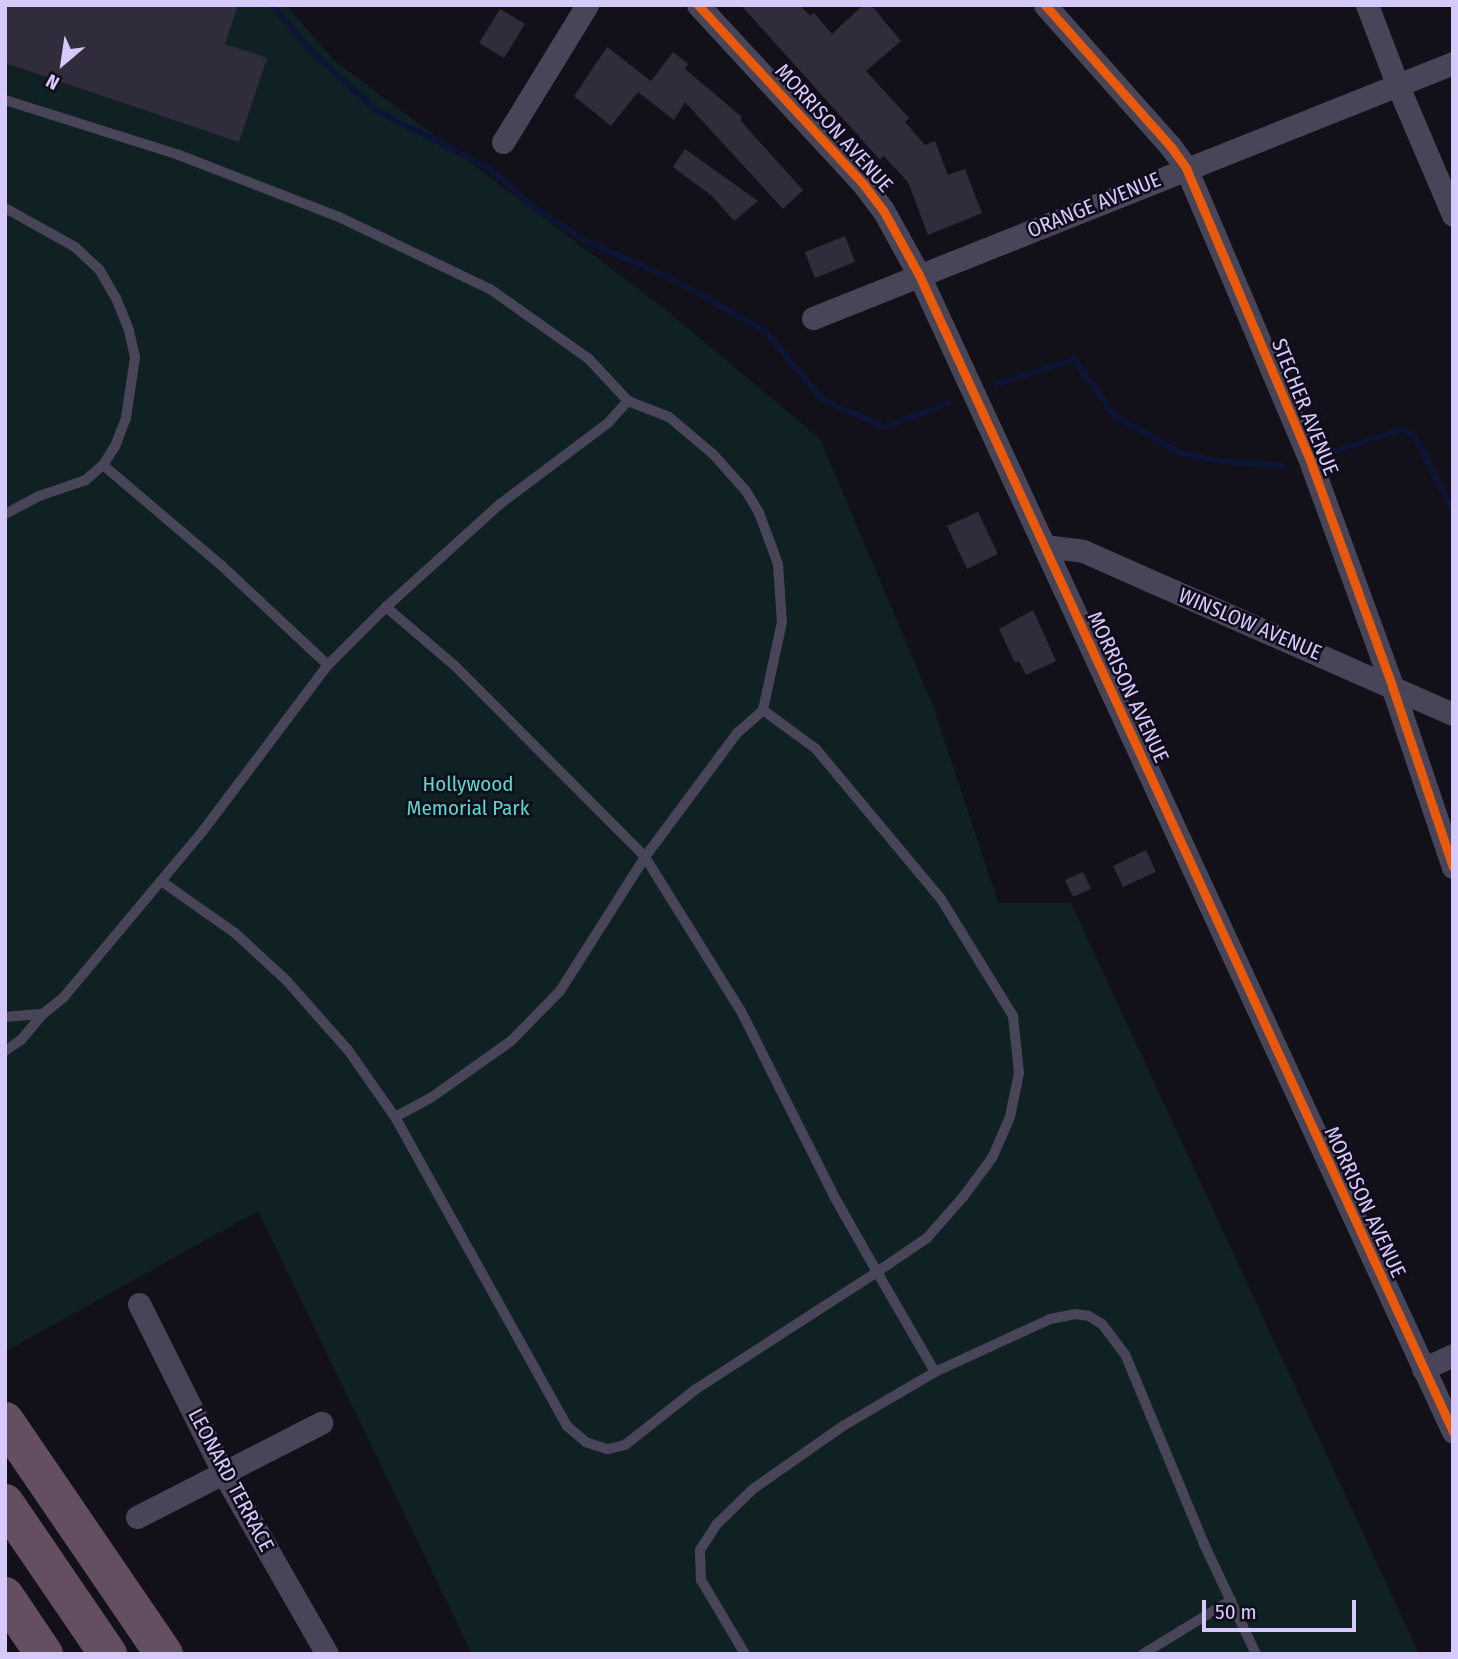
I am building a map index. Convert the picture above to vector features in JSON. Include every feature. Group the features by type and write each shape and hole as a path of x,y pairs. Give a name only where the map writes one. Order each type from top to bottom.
{"highway":[{"path":"5,1421 164,1654"},
{"path":"5,1503 108,1654"},
{"path":"5,1597 44,1654"}],"street":[{"path":"503,142 587,5"},
{"name":"MORRISON AVENUE","path":"698,5 864,185 883,209 919,275 1453,1432"},
{"name":"STECHER AVENUE","path":"1045,5 1171,147 1186,168 1311,463 1392,686 1453,867"},
{"path":"1367,5 1453,215"},
{"name":"ORANGE AVENUE","path":"813,318 1453,63"},
{"name":"WINSLOW AVENUE","path":"1044,546 1083,551 1453,714"},
{"name":"LEONARD TERRACE","path":"139,1304 224,1474 327,1654"},
{"path":"1423,1369 1453,1355"},
{"path":"137,1517 321,1423"}],"lane":[{"path":"5,100 179,155 339,217 490,289 589,359 628,401 669,417 713,454 746,491 770,536 778,564 782,622 763,710 737,733 645,857 559,991 511,1041 432,1097 396,1117"},
{"path":"5,208 75,247 99,270 116,298 130,331 135,358 133,391 127,418 103,465 86,481 39,496 5,514"},
{"path":"5,1051 21,1040 43,1014 72,987 161,881 202,832 328,665 386,607 500,504 608,423 628,401"},
{"path":"103,465 221,565 328,665"},
{"path":"386,607 454,664 645,857 741,1011 835,1198 935,1372"},
{"path":"161,881 235,933 286,980 348,1050 396,1117 568,1426 586,1442 607,1449 625,1445 696,1389 927,1238 992,1158 1010,1117 1019,1073 1013,1016 941,899 817,749 763,710"},
{"path":"5,1017 43,1014"},
{"path":"745,1654 701,1580 698,1566 706,1537 753,1489 844,1426 935,1372 1062,1315 1088,1316 1102,1324 1125,1354 1204,1544 1256,1654"},
{"path":"1143,1654 1231,1600"}],"green space":[{"name":"Hollywood Memorial Park","path":"5,5 286,5 334,60 670,313 820,439 934,708 998,903 1071,903 1419,1654 472,1654 258,1211 6,1351"}],"building":[{"path":"5,5 238,5 225,44 267,58 239,142 5,63"},
{"path":"741,5 800,5 810,16 814,13 832,34 863,5 871,5 901,41 866,71 909,118 905,122 925,145 935,141 948,175 965,169 982,213 928,235 908,182 884,156 880,160"},
{"path":"500,9 525,24 504,58 479,43"},
{"path":"607,47 651,81 673,52 688,64 685,69 742,117 740,120 803,190 783,209 685,102 674,120 638,92 611,126 574,96"},
{"path":"685,149 758,201 734,221 712,196 673,167"},
{"path":"845,236 855,262 815,278 805,252"},
{"path":"978,512 998,554 967,569 947,526"},
{"path":"1033,610 1056,661 1026,675 1019,661 1015,663 999,629"},
{"path":"1146,850 1156,872 1123,887 1113,866"},
{"path":"1083,872 1091,889 1073,897 1065,880"}],"waterway":[{"path":"272,5 312,52 376,110 489,168 537,210 586,241 676,281 766,332 822,399 885,427 949,403"},
{"path":"996,384 1074,359 1114,415 1178,452 1212,460 1283,466"},
{"path":"1327,454 1402,429 1416,438 1453,511"}],"cycle path":[{"path":"698,5 864,185 883,210 919,275 1453,1432"},
{"path":"1045,5 1171,147 1186,168 1311,463 1392,686 1453,867"}]}
